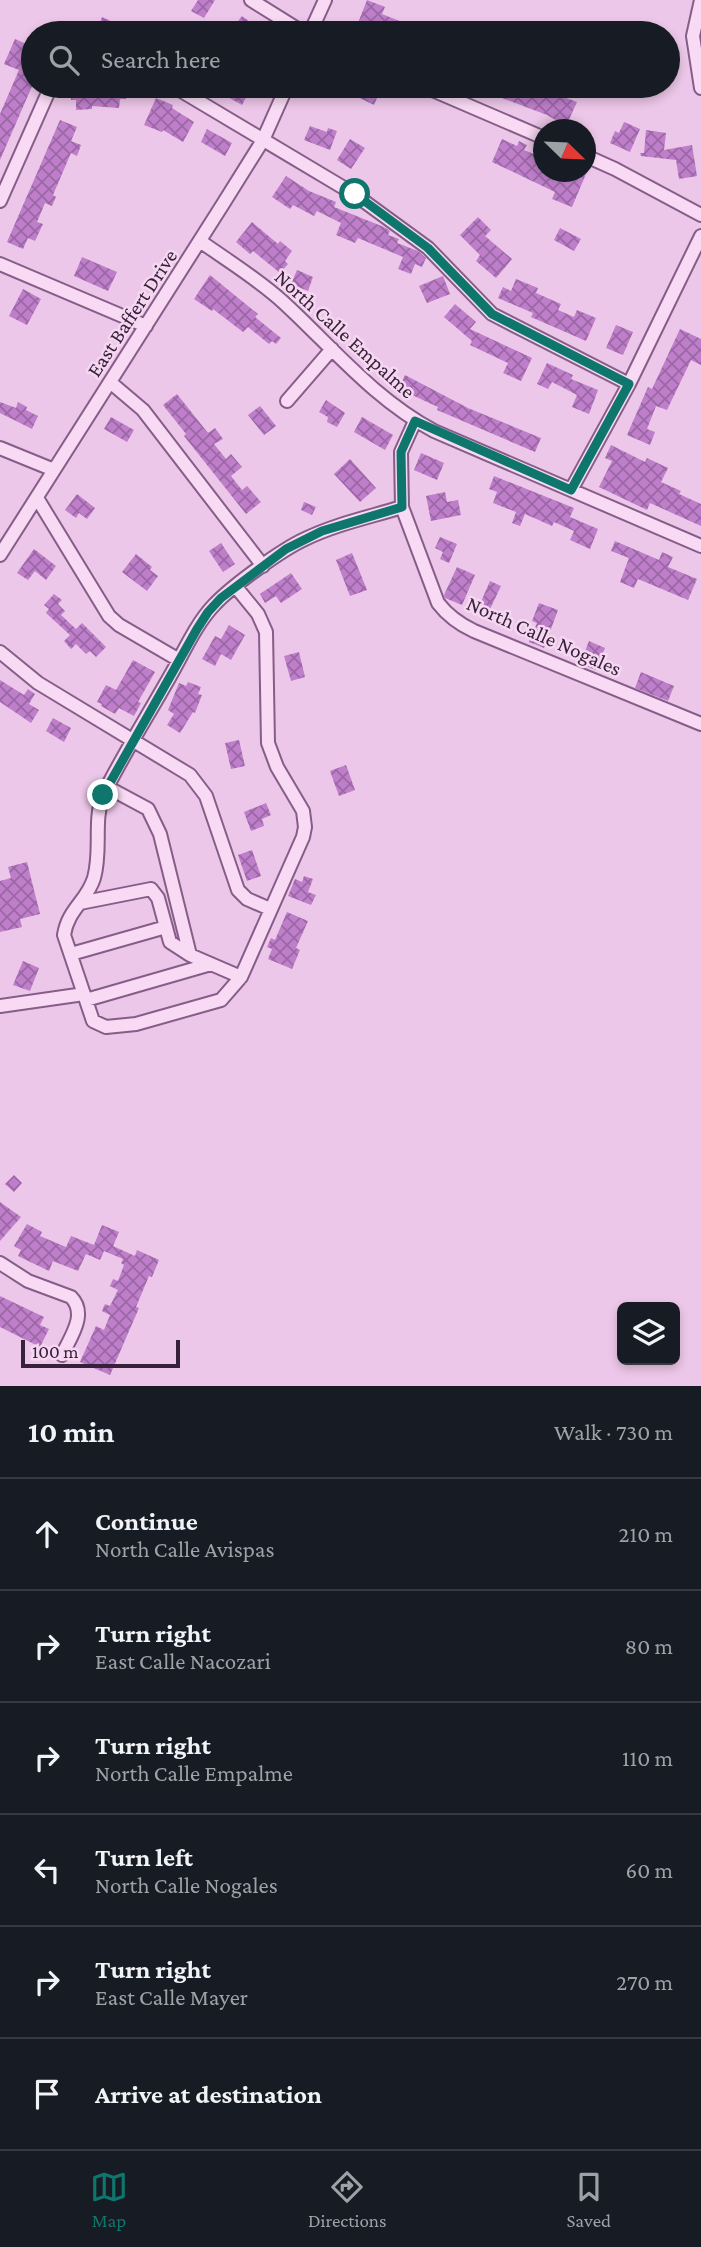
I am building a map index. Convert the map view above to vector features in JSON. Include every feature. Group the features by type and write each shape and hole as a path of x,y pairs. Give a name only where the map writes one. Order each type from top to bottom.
{"street":[{"path":"251,0 285,21"},
{"path":"315,21 325,0"},
{"path":"701,0 693,36 701,88"},
{"path":"0,201 46,98"},
{"path":"193,98 355,194 428,248 492,314 629,384"},
{"name":"East Baffert Drive","path":"0,555 263,140 282,98"},
{"path":"451,98 533,133"},
{"path":"596,160 701,215"},
{"path":"571,490 629,384 701,236"},
{"name":"North Calle Empalme","path":"200,241 281,300 375,391 415,421 701,546"},
{"path":"0,264 146,326"},
{"path":"287,401 332,349"},
{"path":"110,382 143,410 263,566"},
{"name":"North Calle Nogales","path":"415,421 401,452 402,507 438,603 458,622 701,723"},
{"path":"0,448 54,470"},
{"path":"37,498 109,616 119,625 179,660"},
{"path":"236,587 258,614 264,627 268,743 273,759 299,801 304,816 303,837 241,977 222,1000 136,1024 106,1027 93,1021 64,935 66,921 87,895 94,878 98,813 107,787 179,660 208,612 236,587 263,566 304,539 402,507"},
{"path":"0,652 38,683 185,771 200,785 239,890 250,900 270,909"},
{"path":"107,787 148,809 152,817 160,834 190,955"},
{"path":"80,903 151,889 158,898 170,942 190,955 241,977"},
{"path":"71,954 166,927"},
{"path":"0,1006 85,997 211,964"},
{"path":"0,1263 28,1281 71,1297 76,1302 78,1317 62,1355"}],"building":[{"path":"198,0 215,0 204,18 191,11"},
{"path":"367,0 385,7 382,14 400,21 359,21"},
{"path":"15,39 21,42 21,98 27,98 0,160 0,114 19,70 4,64"},
{"path":"126,98 120,99 119,108 92,106 92,109 76,110 76,100 71,100"},
{"path":"156,98 173,105 172,108 194,122 183,142 163,130 162,132 144,125"},
{"path":"229,98 246,98 242,105"},
{"path":"360,98 377,98 374,105"},
{"path":"502,98 566,98 577,102 569,119 554,119"},
{"path":"60,120 77,127 71,141 81,145 77,156 71,153 53,195 56,197 52,206 45,203 37,222 43,224 35,241 28,238 23,249 7,242"},
{"path":"624,122 640,129 630,152 610,143 615,131 619,133"},
{"path":"310,126 327,132 328,128 337,131 330,150 304,140"},
{"path":"207,129 232,143 225,156 201,142"},
{"path":"646,130 666,133 664,150 692,145 697,176 679,179 676,160 641,156 640,153 644,153"},
{"path":"350,139 365,148 351,169 337,160"},
{"path":"502,139 517,146 519,141 527,145 524,150 533,154 533,182 492,162"},
{"path":"286,176 309,191 336,202 334,207 390,231 388,235 399,239 397,243 418,251 426,258 422,267 415,264 411,274 398,269 403,257 358,238 355,243 336,235 341,223 317,211 314,216 293,205 290,209 272,197"},
{"path":"534,182 583,182 572,207 552,199 555,192"},
{"path":"478,217 491,230 485,236 512,259 496,278 476,261 480,255 460,235"},
{"path":"252,222 278,244 280,241 292,251 285,261 288,264 280,273 253,251 250,254 236,242"},
{"path":"560,228 581,239 574,251 554,240"},
{"path":"82,257 117,272 108,291 74,276"},
{"path":"297,270 313,277 308,291 291,284"},
{"path":"210,275 258,314 255,317 281,338 276,344 272,341 269,344 248,327 243,332 213,309 212,311 194,299"},
{"path":"443,276 450,294 427,303 419,286"},
{"path":"516,279 538,288 536,293 561,304 558,310 574,317 577,310 596,318 586,341 531,317 533,313 498,298 503,287 511,291"},
{"path":"23,289 41,299 27,325 9,316"},
{"path":"455,304 476,322 470,329 532,358 521,381 503,373 508,363 470,345 472,341 444,317"},
{"path":"616,325 633,332 623,355 606,348"},
{"path":"680,329 701,339 701,365 691,360 667,410 656,406 647,429 655,432 650,445 627,435 648,387 652,389"},
{"path":"547,363 573,375 571,379 598,390 589,414 572,407 577,395 552,382 548,389 537,384"},
{"path":"405,375 468,408 541,438 535,452 437,410 438,407 399,389"},
{"path":"177,394 208,433 215,428 223,439 214,444 226,459 231,454 242,467 231,476 242,490 247,486 261,502 246,514 163,405"},
{"path":"326,400 345,413 337,427 327,422 328,417 319,412"},
{"path":"0,402 16,408 18,402 38,416 32,429 0,413"},
{"path":"260,406 276,426 264,435 248,415"},
{"path":"111,417 134,430 127,442 104,429"},
{"path":"362,417 393,435 385,450 354,432"},
{"path":"611,445 645,462 647,458 668,468 661,482 701,504 701,526 650,503 647,510 599,487 612,461 605,458"},
{"path":"421,453 444,463 437,480 414,470"},
{"path":"350,459 376,488 360,502 334,474"},
{"path":"494,476 574,508 570,517 598,529 590,549 570,540 574,531 554,522 552,526 525,514 520,526 512,523 516,512 493,503 497,492 489,489"},
{"path":"445,492 447,502 458,500 461,515 431,521 426,496"},
{"path":"77,494 95,508 87,519 79,513 76,518 65,510"},
{"path":"304,502 316,507 312,515 301,510"},
{"path":"440,537 457,544 449,563 440,559 443,552 435,548"},
{"path":"615,541 659,560 662,552 673,557 668,567 697,579 688,600 638,579 634,588 620,582 629,558 611,551"},
{"path":"221,543 235,564 223,572 209,551"},
{"path":"34,549 56,566 46,580 35,571 28,580 17,573"},
{"path":"352,553 367,590 350,596 336,560"},
{"path":"136,554 152,567 150,570 158,576 147,591 122,572"},
{"path":"457,567 475,575 462,605 445,598 444,595"},
{"path":"291,573 302,589 281,603 276,596 265,603 260,594"},
{"path":"490,581 501,586 490,609 480,604"},
{"path":"54,594 62,600 58,604 65,611 61,615 76,629 82,623 106,647 96,657 90,651 86,654 76,644 71,649 64,641 70,635 46,613 49,609 44,605"},
{"path":"539,603 558,610 544,648 529,642 537,623 532,621"},
{"path":"229,625 245,635 231,660 221,654 215,666 202,659 215,636 221,639"},
{"path":"589,641 605,648 596,670 580,664"},
{"path":"299,652 305,677 291,681 284,656"},
{"path":"133,660 155,672 138,702 141,703 134,716 119,708 115,714 97,702 106,685 116,690"},
{"path":"641,672 674,686 668,701 635,688"},
{"path":"0,680 24,695 28,689 35,694 29,704 39,710 31,723 0,702"},
{"path":"188,682 201,687 198,694 202,695 195,713 193,712 180,733 167,725 174,714 168,710 179,683 186,686"},
{"path":"53,718 71,728 64,742 46,731"},
{"path":"239,740 245,766 231,769 225,743"},
{"path":"346,765 355,790 339,796 330,771"},
{"path":"266,803 271,815 262,819 264,826 251,831 244,812"},
{"path":"252,850 261,876 247,881 238,855"},
{"path":"27,862 40,914 20,919 22,927 0,932 0,881 11,878 8,867"},
{"path":"304,876 313,879 308,892 316,895 311,905 288,896 295,879 302,882"},
{"path":"287,912 308,921 296,948 300,950 292,969 268,959 272,949 267,947 271,938 275,940"},
{"path":"23,961 39,968 30,991 13,985"},
{"path":"14,1175 22,1183 14,1192 5,1184"},
{"path":"0,1202 21,1217 0,1241"},
{"path":"27,1224 42,1232 40,1236 66,1247 71,1236 94,1245 102,1225 119,1232 113,1246 135,1256 137,1250 159,1260 152,1277 149,1276 136,1307 139,1308 110,1375 80,1362 96,1326 104,1330 110,1315 102,1311 105,1304 110,1306 118,1290 110,1286 113,1279 118,1281 124,1265 121,1263 123,1259 104,1251 100,1260 86,1254 78,1271 53,1261 49,1271 18,1256 21,1250 14,1246"},
{"path":"0,1296 44,1317 40,1325 49,1329 40,1347 0,1327"}],"route":[{"path":"103,795 197,629 214,605 286,549 304,539 402,507 401,452 415,421 571,490 629,384 492,314 428,248 355,194"}]}
